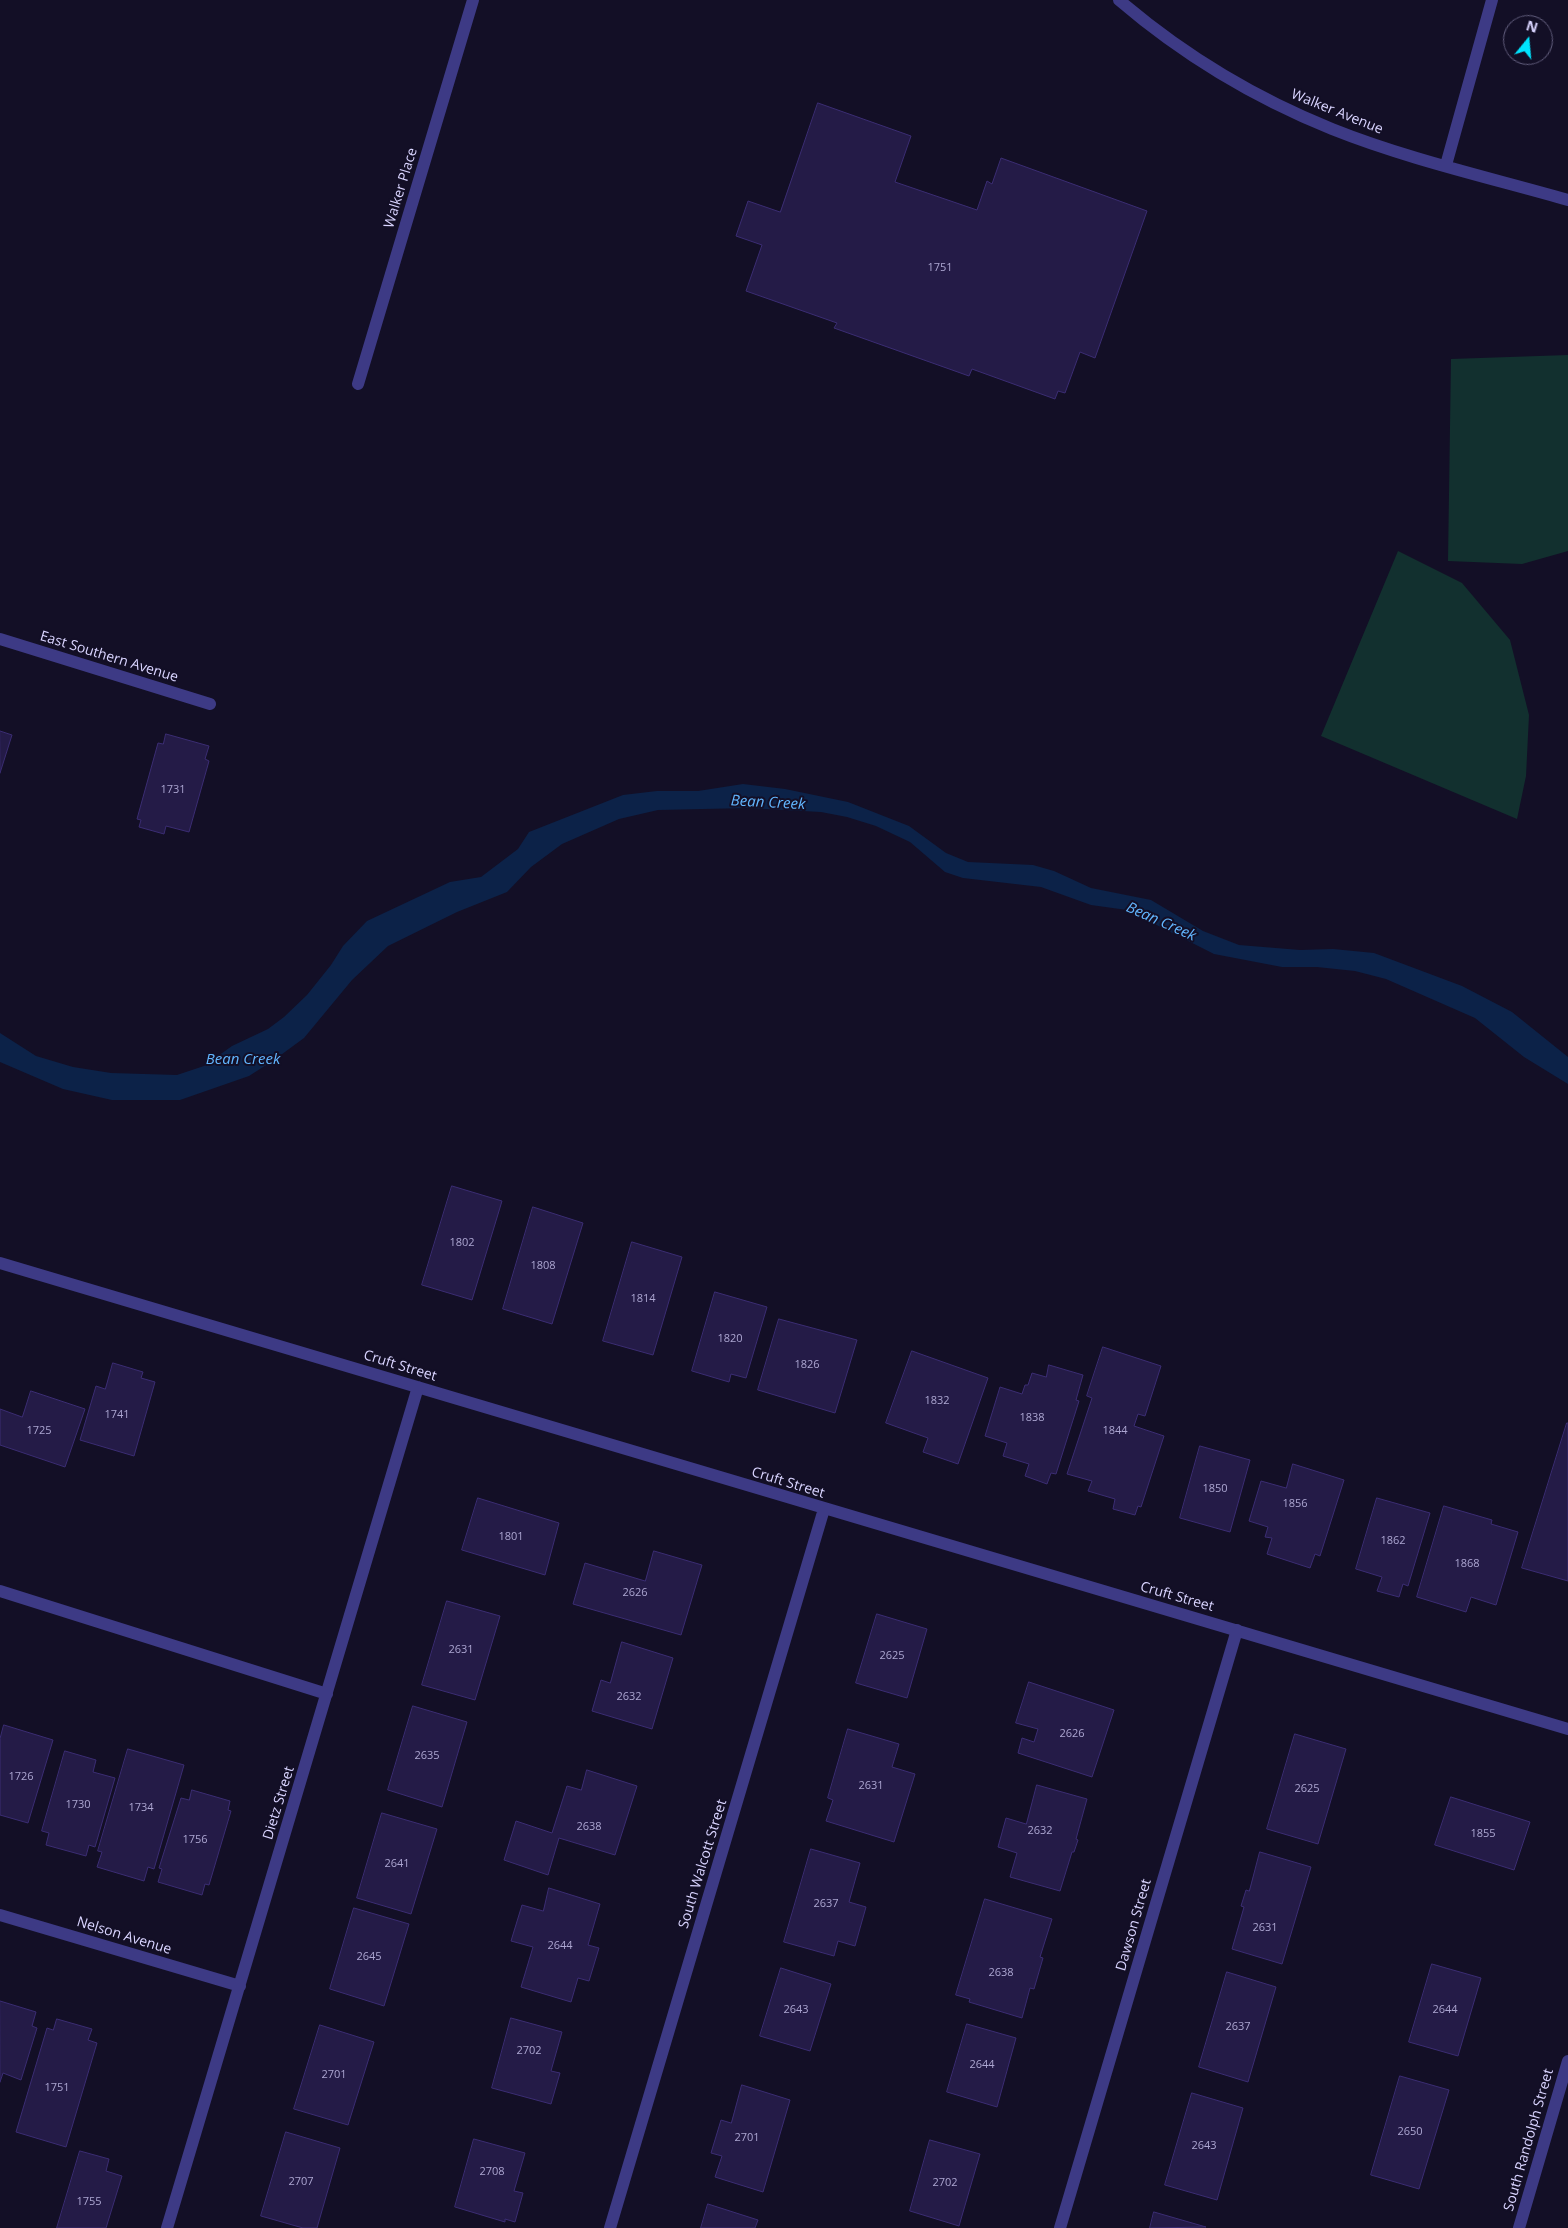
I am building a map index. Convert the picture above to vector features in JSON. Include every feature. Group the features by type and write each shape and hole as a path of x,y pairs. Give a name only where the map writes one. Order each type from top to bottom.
{"street":[{"name":"Walker Place","path":"358,384 473,0"},
{"name":"Walker Avenue","path":"1119,0 1197,58 1254,92 1340,132 1568,200"},
{"path":"1446,165 1492,0"},
{"name":"East Southern Avenue","path":"0,639 210,704"},
{"name":"Cruft Street","path":"0,1263 1568,1729"},
{"name":"Dietz Street","path":"168,2228 418,1387"},
{"name":"South Walcott Street","path":"610,2228 824,1509"},
{"path":"0,1591 327,1694"},
{"name":"Dawson Street","path":"1060,2228 1237,1630"},
{"name":"Nelson Avenue","path":"0,1915 240,1986"},
{"name":"South Randolph Street","path":"1519,2228 1568,2061"}],"green space":[{"path":"1568,355 1568,551 1522,564 1448,561 1451,359"},
{"path":"1398,551 1462,583 1510,640 1529,715 1526,776 1517,819 1321,736"}],"water":[{"name":"Bean Creek","path":"743,784 785,789 848,802 909,826 946,853 968,862 1033,865 1054,871 1091,888 1151,900 1203,931 1239,945 1300,950 1333,949 1374,953 1462,986 1512,1012 1568,1057 1568,1084 1524,1057 1475,1018 1386,979 1355,971 1317,967 1282,967 1214,954 1127,910 1091,905 1041,887 963,878 945,872 910,842 876,826 847,817 821,812 748,808 658,810 619,819 562,844 531,867 507,892 457,912 388,946 352,980 304,1038 274,1060 249,1076 180,1100 112,1100 63,1089 0,1062 0,1033 36,1056 73,1067 111,1073 177,1075 204,1066 232,1046 268,1029 284,1017 307,995 331,965 343,946 367,921 450,882 481,877 518,849 529,832 623,795 657,791 698,791"}],"building":[{"path":"818,103 911,136 895,182 977,210 987,181 992,184 1001,158 1147,211 1095,358 1080,352 1065,393 1058,391 1055,399 972,369 969,376 834,328 837,323 746,291 762,245 736,236 748,201 780,212"},
{"path":"0,731 12,735 0,773"},
{"path":"166,734 209,746 205,759 209,761 189,832 166,826 164,834 139,827 141,820 137,819 158,743 163,744"},
{"path":"452,1186 502,1201 472,1300 422,1285"},
{"path":"533,1207 583,1223 552,1324 503,1309"},
{"path":"632,1242 682,1257 653,1355 603,1341"},
{"path":"715,1292 767,1307 746,1378 731,1374 729,1382 692,1371"},
{"path":"779,1319 857,1340 835,1413 758,1390"},
{"path":"1103,1347 1161,1366 1145,1416 1138,1414 1134,1426 1164,1436 1141,1507 1138,1506 1135,1515 1113,1509 1115,1499 1088,1491 1092,1481 1067,1474 1092,1398 1087,1396"},
{"path":"912,1351 988,1378 958,1464 923,1452 928,1438 886,1423"},
{"path":"113,1363 143,1372 141,1378 155,1382 134,1456 80,1440 96,1386 105,1389"},
{"path":"1049,1365 1083,1375 1076,1400 1079,1401 1056,1474 1051,1473 1047,1484 1025,1476 1029,1464 1003,1456 1007,1443 985,1436 1000,1387 1022,1394 1025,1385 1028,1385 1032,1373 1046,1377"},
{"path":"31,1391 85,1409 65,1467 0,1445 0,1409 22,1417"},
{"path":"1568,1423 1568,1581 1522,1568"},
{"path":"1200,1446 1250,1460 1230,1532 1180,1518"},
{"path":"1293,1464 1344,1480 1320,1556 1315,1554 1310,1568 1267,1554 1272,1538 1265,1537 1268,1527 1249,1521 1261,1481 1286,1488"},
{"path":"478,1498 559,1523 545,1575 462,1550"},
{"path":"1377,1498 1430,1513 1408,1586 1403,1584 1399,1597 1377,1591 1382,1577 1356,1569"},
{"path":"1444,1506 1492,1520 1491,1524 1518,1532 1496,1605 1471,1597 1466,1612 1417,1597"},
{"path":"654,1551 702,1565 681,1635 573,1604 585,1563 645,1581"},
{"path":"447,1601 500,1616 475,1700 422,1685"},
{"path":"877,1614 927,1629 907,1698 856,1683"},
{"path":"622,1642 673,1658 652,1729 592,1711 601,1680 610,1683"},
{"path":"1029,1682 1114,1710 1092,1777 1018,1753 1022,1738 1034,1742 1038,1729 1016,1723"},
{"path":"413,1706 467,1722 442,1807 388,1790"},
{"path":"4,1725 53,1740 28,1823 0,1815 0,1739"},
{"path":"848,1729 899,1744 892,1767 915,1774 894,1842 826,1821 833,1800 828,1798"},
{"path":"1295,1734 1346,1749 1318,1844 1267,1829"},
{"path":"128,1749 184,1765 154,1869 148,1867 144,1881 97,1867 102,1852 98,1851"},
{"path":"65,1751 96,1760 93,1772 115,1778 95,1847 89,1845 86,1856 46,1845 49,1833 42,1831"},
{"path":"587,1770 637,1786 615,1855 559,1838 548,1875 504,1860 516,1821 552,1833 567,1786 581,1790"},
{"path":"1037,1785 1087,1799 1076,1839 1078,1840 1074,1852 1072,1852 1060,1891 1010,1877 1017,1853 998,1847 1006,1818 1026,1824"},
{"path":"192,1790 230,1801 228,1810 231,1811 209,1885 205,1884 202,1895 158,1882 162,1869 159,1868 181,1798 189,1800"},
{"path":"1451,1797 1530,1822 1514,1870 1435,1845"},
{"path":"382,1813 437,1829 411,1914 357,1898"},
{"path":"811,1849 860,1863 849,1902 866,1907 855,1946 838,1941 834,1956 784,1942"},
{"path":"1260,1852 1311,1867 1282,1964 1232,1949 1244,1907 1241,1906 1246,1890 1249,1891"},
{"path":"549,1888 600,1904 588,1945 599,1948 589,1981 578,1978 571,2002 521,1987 533,1947 511,1941 522,1905 543,1911"},
{"path":"985,1899 1052,1919 1040,1957 1043,1958 1034,1989 1030,1988 1022,2018 969,2002 970,1999 956,1995"},
{"path":"354,1908 409,1924 384,2006 330,1989"},
{"path":"1432,1964 1481,1978 1458,2056 1409,2042"},
{"path":"781,1968 831,1984 810,2051 760,2036"},
{"path":"1227,1972 1276,1987 1248,2082 1199,2067"},
{"path":"0,2001 36,2012 32,2026 37,2028 21,2080 3,2073 0,2082"},
{"path":"511,2018 562,2032 551,2071 560,2073 551,2104 492,2088"},
{"path":"57,2019 92,2029 88,2040 97,2043 66,2147 16,2132 47,2028 53,2030"},
{"path":"967,2024 1016,2038 997,2107 947,2092"},
{"path":"320,2025 374,2042 348,2125 294,2109"},
{"path":"1400,2076 1449,2090 1419,2189 1371,2175"},
{"path":"742,2085 790,2100 763,2192 715,2177 722,2156 711,2153 721,2120 731,2123"},
{"path":"1192,2093 1243,2108 1217,2200 1165,2185"},
{"path":"286,2132 340,2148 317,2228 303,2228 261,2216"},
{"path":"474,2139 525,2153 514,2191 523,2193 515,2222 505,2219 505,2222 455,2207"},
{"path":"930,2140 980,2154 959,2226 910,2211"},
{"path":"80,2151 109,2159 106,2171 122,2176 106,2228 57,2228"},
{"path":"708,2204 758,2220 755,2228 701,2228"},
{"path":"1154,2212 1206,2227 1150,2228"}]}
